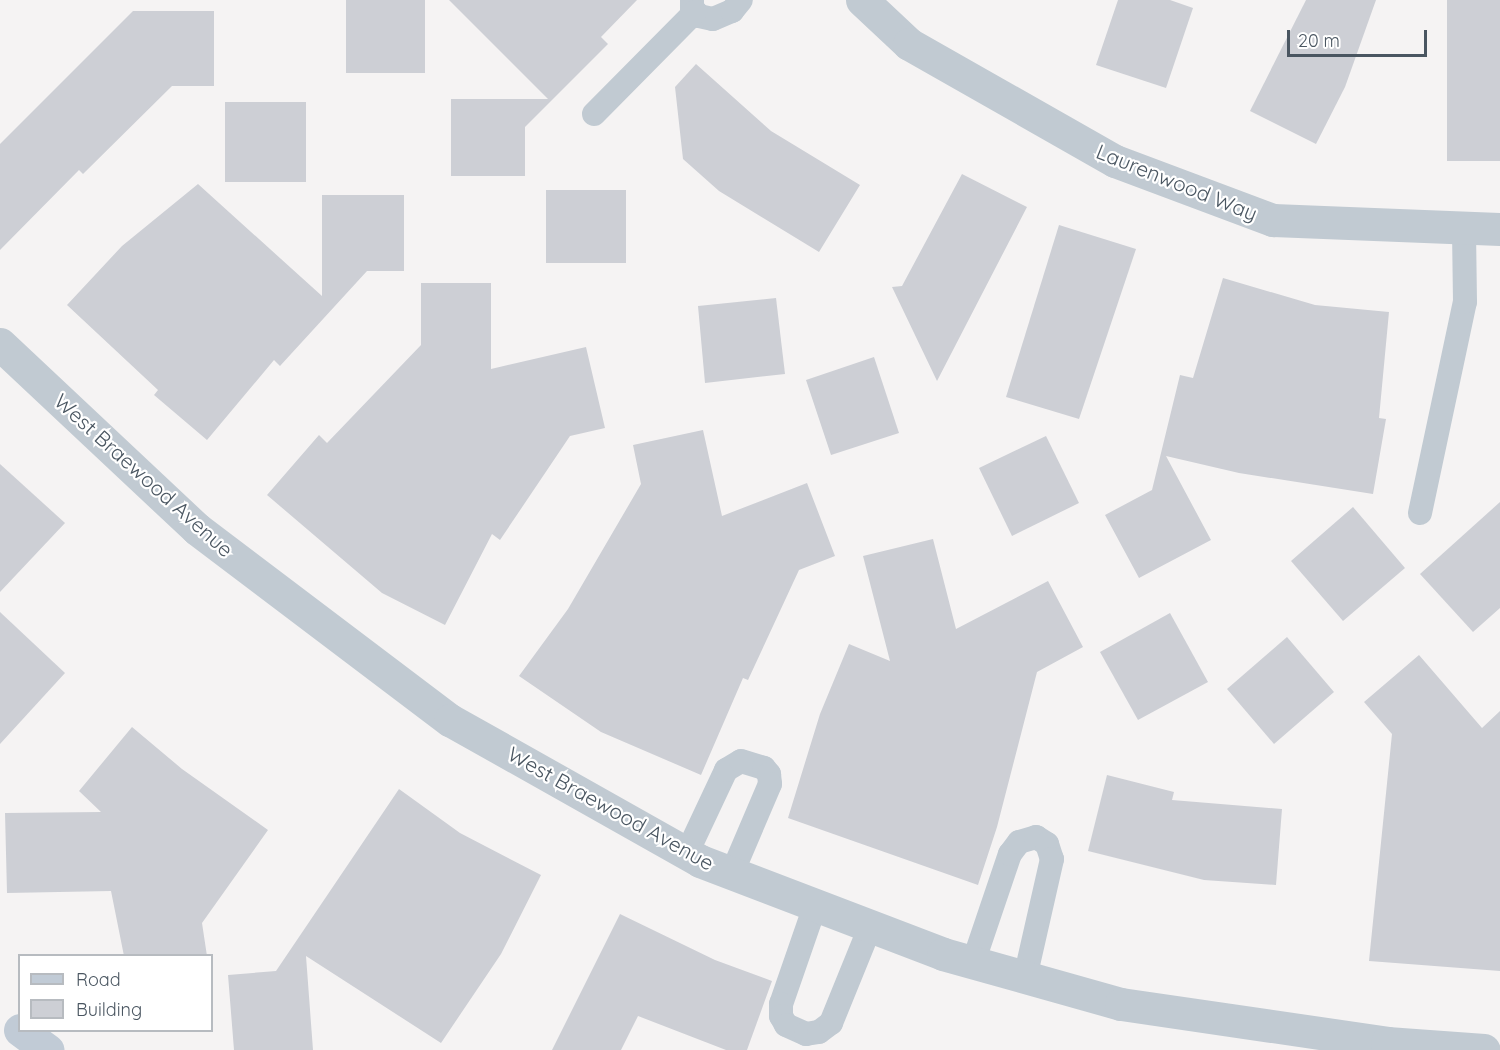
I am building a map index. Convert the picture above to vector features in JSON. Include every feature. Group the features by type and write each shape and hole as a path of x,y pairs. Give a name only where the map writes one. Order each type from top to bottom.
{"street":[{"name":"Laurenwood Way","path":"862,0 909,44 1115,161 1273,220 1500,230"},
{"name":"West Braewood Avenue","path":"0,344 197,529 450,720 687,853 815,906 973,963 1121,1004 1387,1043 1485,1050"},
{"path":"0,1017 18,1029"},
{"path":"23,1032 48,1050"}],"lane":[{"path":"594,114 693,6 712,19 732,11 741,0"},
{"path":"1420,513 1465,302 1464,228"},
{"path":"687,853 726,770 741,761 764,768 769,774 770,784 732,873"},
{"path":"973,963 1010,854 1019,842 1035,837 1047,844 1052,859 1025,978"},
{"path":"815,906 781,1004 781,1017 786,1025 806,1034 819,1032 831,1023 870,927"}],"building":[{"path":"346,0 425,0 425,73 346,73"},
{"path":"449,0 637,0 601,37 608,44 525,127 525,176 451,176 451,99 548,99"},
{"path":"1118,0 1170,0 1193,8 1166,88 1096,65"},
{"path":"1306,0 1376,0 1345,87 1316,144 1250,111"},
{"path":"1447,0 1500,0 1500,161 1447,161"},
{"path":"133,11 214,11 214,86 172,86 83,174 79,170 0,250 0,144"},
{"path":"696,64 771,131 860,185 819,252 719,191 683,159 675,87"},
{"path":"225,102 306,102 306,182 225,182"},
{"path":"962,174 1027,207 937,381 892,287 902,286"},
{"path":"198,184 322,296 322,195 404,195 404,271 367,271 280,366 274,360 207,440 154,395 158,390 67,305 122,246"},
{"path":"546,190 626,190 626,263 546,263"},
{"path":"1059,225 1136,249 1079,419 1006,397"},
{"path":"1223,278 1315,305 1389,312 1379,418 1386,419 1373,494 1239,473 1166,456 1211,540 1139,578 1105,515 1152,490 1180,375 1193,378"},
{"path":"421,283 491,283 491,369 586,347 605,428 570,436 500,540 492,534 445,625 382,593 267,495 319,435 327,443 421,345"},
{"path":"776,298 785,374 705,383 698,306"},
{"path":"874,357 899,433 831,455 806,380"},
{"path":"703,430 722,516 807,483 835,556 799,570 748,680 743,678 701,775 601,732 519,676 568,609 641,484 633,445"},
{"path":"1046,436 1079,503 1012,536 979,468"},
{"path":"0,464 65,523 0,592"},
{"path":"1500,502 1500,608 1473,632 1420,574"},
{"path":"1353,507 1405,568 1343,621 1291,561"},
{"path":"933,539 956,629 1048,581 1083,647 1037,672 997,827 978,885 788,818 820,714 849,644 890,661 863,556"},
{"path":"0,612 65,673 0,744"},
{"path":"1170,613 1208,682 1138,720 1100,652"},
{"path":"1287,637 1334,692 1274,744 1227,689"},
{"path":"1419,655 1482,728 1500,711 1500,971 1369,961 1392,734 1364,702"},
{"path":"132,727 182,769 268,830 202,923 207,954 124,954 111,891 7,893 5,813 101,812 79,791"},
{"path":"1107,775 1174,792 1172,800 1282,809 1276,885 1204,880 1088,851"},
{"path":"399,789 460,833 541,875 501,954 441,1043 306,956 313,1050 234,1050 228,975 276,971"},
{"path":"620,914 715,960 772,981 747,1050 726,1050 638,1016 621,1050 552,1050"}]}
